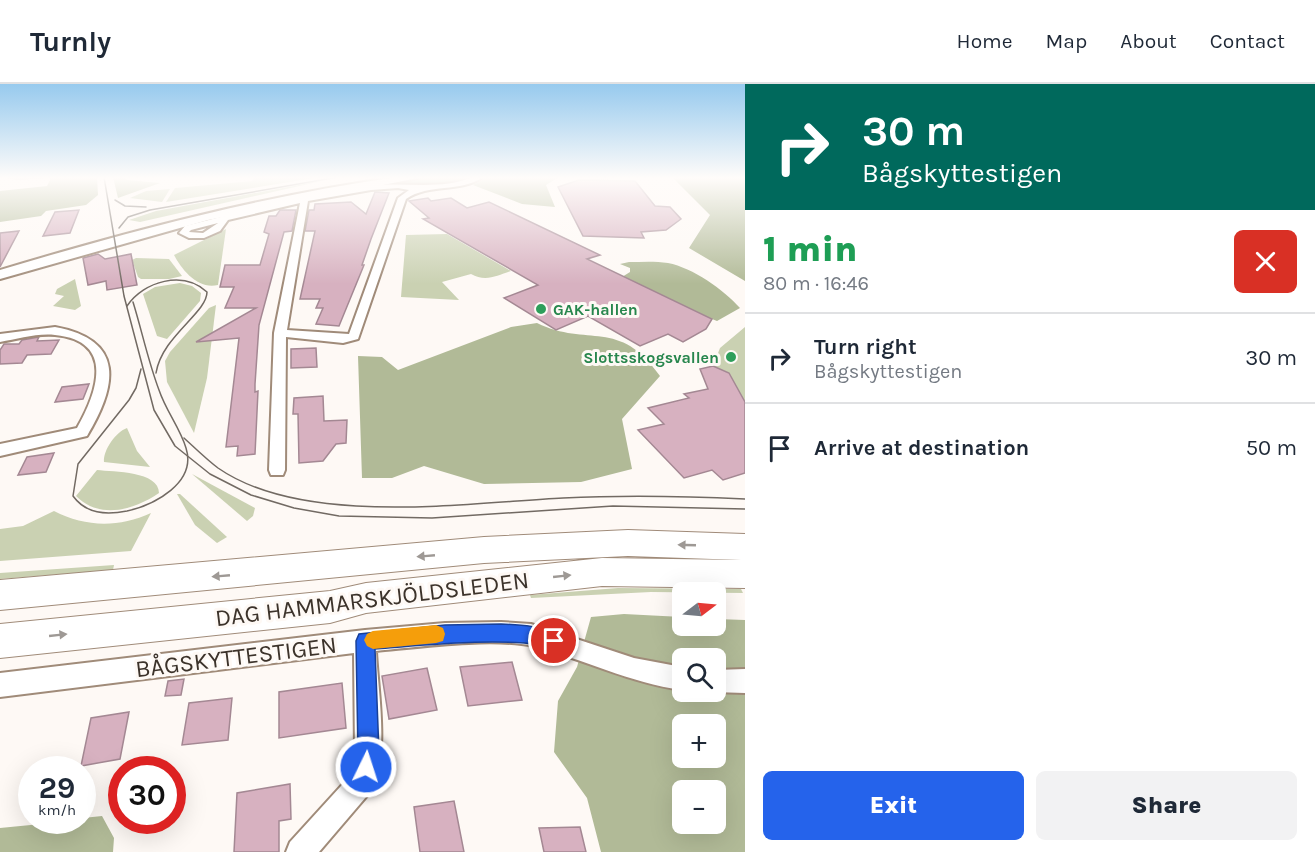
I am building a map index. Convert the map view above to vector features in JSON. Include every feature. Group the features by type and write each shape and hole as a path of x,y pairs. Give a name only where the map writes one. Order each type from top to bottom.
{"main road":[{"path":"0,267 209,213"},
{"path":"0,275 132,235 230,213"},
{"name":"DAG HAMMARSKJÖLDSLEDEN","path":"0,595 484,550 628,543 745,548"},
{"name":"DAG HAMMARSKJÖLDSLEDEN","path":"0,641 330,606 366,598 602,572 745,574"}],"street":[{"path":"224,220 254,213"},
{"path":"277,470 280,333 302,213"},
{"path":"280,333 343,339 354,336 397,213"},
{"path":"0,338 54,331 94,346 102,359 105,370 101,391 82,432 0,450"},
{"name":"BÅGSKYTTESTIGEN","path":"0,685 365,641 445,634 531,635 634,669 672,677"},
{"path":"300,852 363,781 368,753 365,641"},
{"path":"726,681 745,681"}],"green space":[{"path":"0,213 44,213 41,216 0,222"},
{"path":"150,213 181,213 140,222 129,220"},
{"path":"708,213 745,213 745,281 689,248 710,215"},
{"path":"226,229 218,285 204,285 197,282 181,267 174,255"},
{"path":"447,234 511,271 486,278 471,274 442,282 459,300 401,297 406,235"},
{"path":"136,258 169,259 182,276 169,279 141,279 138,277 132,260"},
{"path":"629,262 668,263 687,269 716,287 740,308 717,321 712,319 622,277 630,272 630,268 620,264"},
{"path":"75,279 81,306 75,310 53,306 64,296 55,294 57,289"},
{"path":"180,283 192,286 201,293 200,301 167,339 157,336 143,294 155,287"},
{"path":"216,305 207,378 194,433 167,382 165,361 170,352 209,308"},
{"path":"537,323 555,330 617,340 631,346 660,376 622,419 632,469 581,482 484,484 424,466 392,478 362,478 358,356 382,357 398,370 511,327"},
{"name":"Slottsskogsvallen","path":"745,327 745,402 729,373 713,366 720,348"},
{"path":"127,428 137,451 150,467 104,462 111,442"},
{"path":"97,470 124,472 144,477 152,480 159,493 128,508 106,510 96,508 76,496"},
{"path":"192,474 255,508 253,516 247,521"},
{"path":"177,494 180,494 227,537 217,543 195,525"},
{"path":"54,511 78,520 102,524 126,521 151,513 131,551 0,561 0,529 23,526"},
{"path":"114,565 113,570 0,579 0,573"},
{"path":"618,588 672,588 672,592 531,598 530,595"},
{"path":"726,589 741,589 743,593 726,593"},
{"path":"624,614 672,616 672,636 726,636 726,619 745,620 745,852 601,852 587,798 554,752 558,701 577,667 591,617"},
{"path":"102,816 108,827 108,834 112,834 114,838 113,852 0,852 0,828 18,826 18,834 96,834 96,817"}],"building":[{"path":"55,213 78,213 70,233 43,236"},
{"path":"278,213 295,213 292,231 284,232 259,325 255,384 255,392 258,391 255,454 237,456 238,446 226,447 239,338 196,342 256,308 225,308 234,287 220,287 225,265 260,265 269,234 264,232 269,216 276,216"},
{"path":"308,213 381,213 362,265 364,265 339,326 316,324 323,308 316,308 320,299 300,299 315,231 305,231"},
{"path":"423,213 512,213 600,255 587,259 712,319 706,329 683,342 668,334 640,346 588,316 556,330 504,298 538,285 423,219 429,218"},
{"path":"571,213 675,213 681,219 666,230 641,232 644,238 583,236"},
{"path":"19,231 0,267 0,233"},
{"path":"98,254 105,259 131,254 137,285 107,290 106,281 88,285 83,258"},
{"path":"39,337 37,341 59,340 51,354 27,355 22,363 0,364 0,350 4,344 19,344 22,340"},
{"path":"316,348 317,367 291,368 291,349"},
{"path":"713,366 729,373 745,402 745,473 723,480 712,470 684,478 638,430 664,424 648,408 689,398 684,394 708,389 700,369"},
{"path":"89,384 83,399 55,402 62,387"},
{"path":"323,396 324,421 347,420 346,443 336,444 323,461 299,463 298,414 293,414 294,398"},
{"path":"54,453 46,472 18,475 27,457"},
{"path":"512,662 522,700 468,706 460,667"},
{"path":"427,668 437,710 389,719 382,676"},
{"path":"184,679 181,695 165,696 168,681"},
{"path":"342,683 346,728 279,738 279,692"},
{"path":"232,698 228,740 182,745 189,703"},
{"path":"129,712 121,756 108,756 108,761 96,763 96,756 83,756 91,718"},
{"path":"290,784 291,819 279,821 279,852 234,852 237,793"},
{"path":"454,801 464,852 420,852 414,807"},
{"path":"580,827 586,852 544,852 539,828"}],"tram line":[{"path":"110,213 124,296 154,410 175,446 187,456"},
{"path":"119,228 128,217 141,213"},
{"path":"127,306 143,290 164,281 187,281 207,292 200,308 166,348 156,373"},
{"path":"133,302 155,379 186,448 187,456"},
{"path":"141,369 136,388 129,400 78,464 73,496 90,510 97,512 119,512 138,508 160,498 179,482 185,472 187,456"},
{"path":"184,438 218,468 253,486 294,498 339,505 433,506 608,496 745,499"},
{"path":"187,456 210,474 251,495 294,508 339,516 432,518 613,506 745,509"}],"slow traffic":[{"path":"373,640 436,634"}],"place":[{"name":"GAK-hallen","path":"541,309"},
{"name":"Slottsskogsvallen","path":"731,357"}],"route":[{"path":"366,767 368,753 365,641 445,634 501,633 531,635 554,641"}]}
